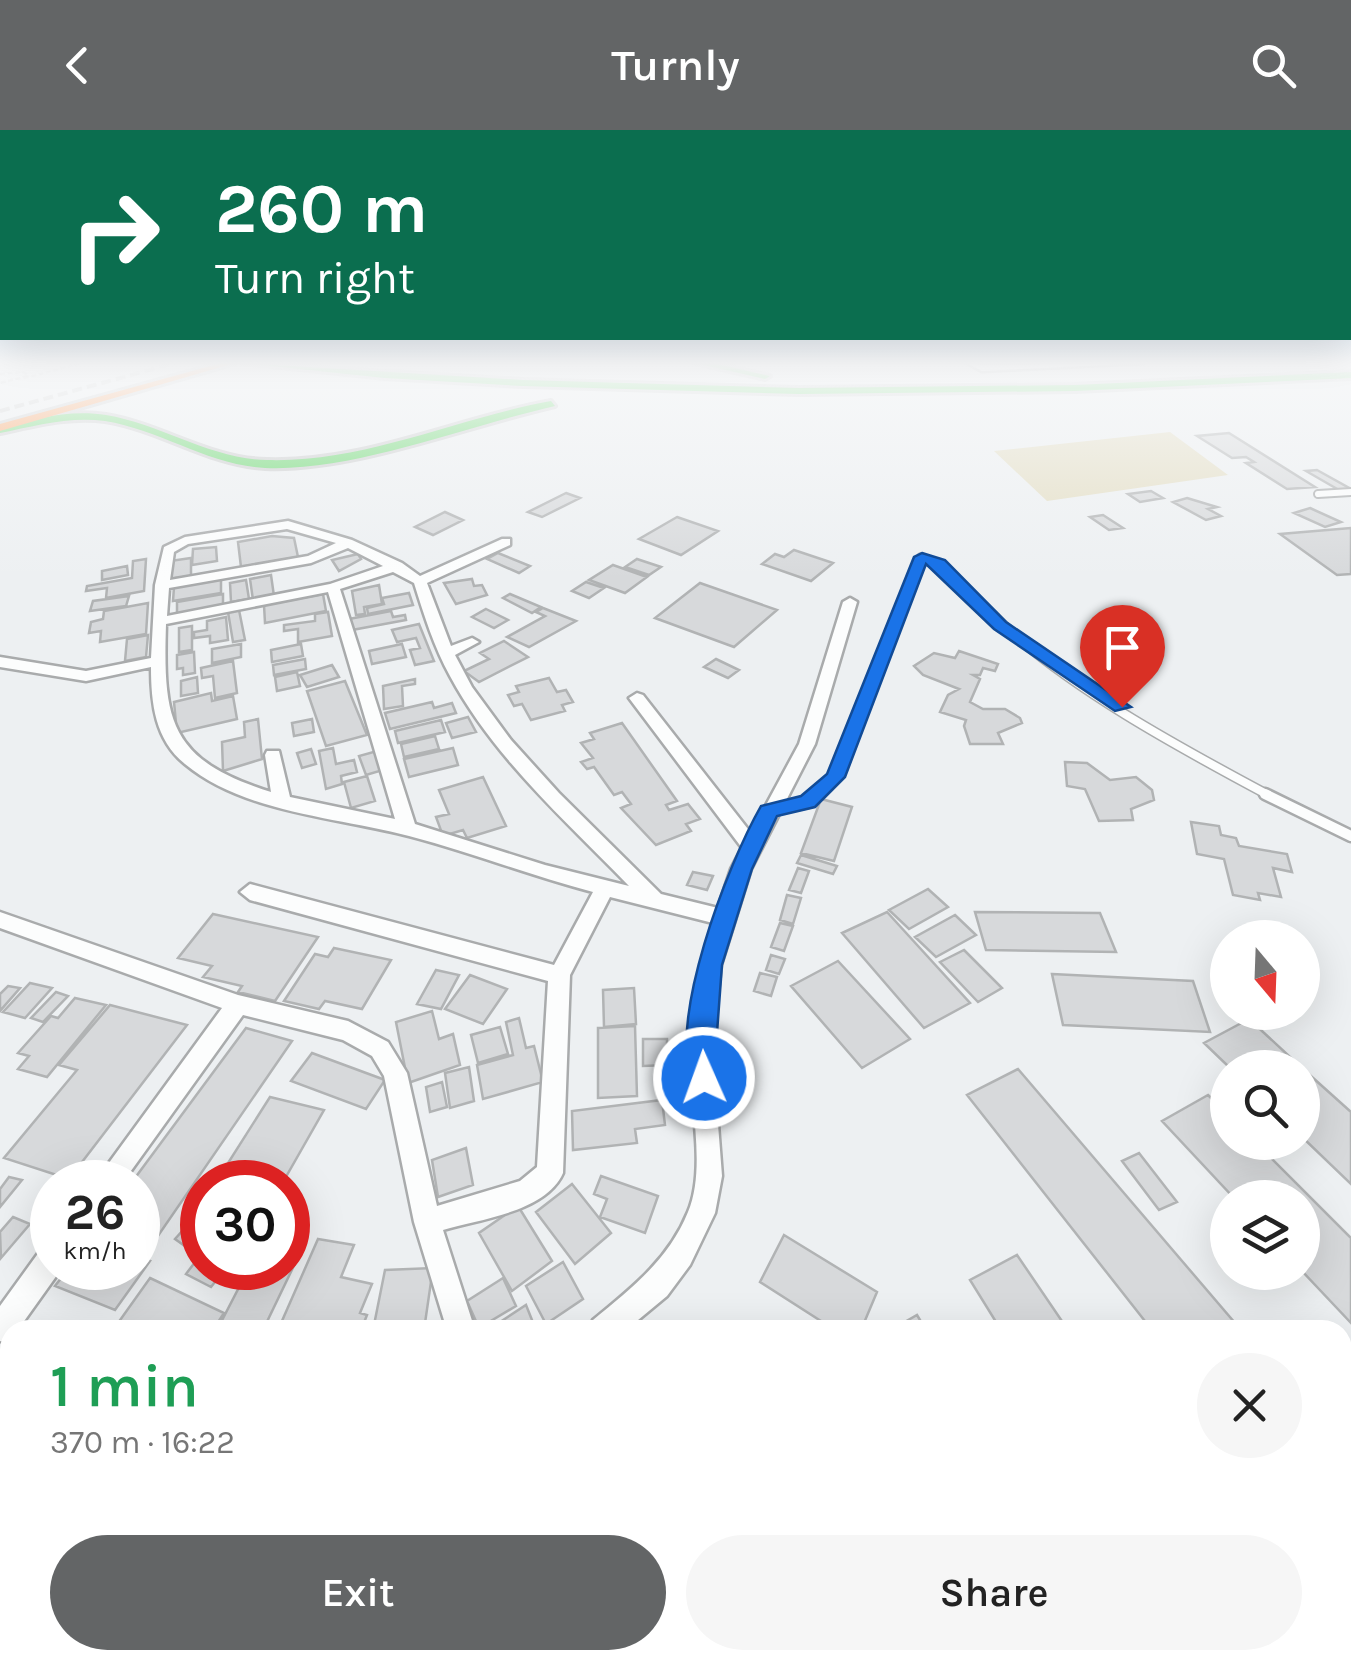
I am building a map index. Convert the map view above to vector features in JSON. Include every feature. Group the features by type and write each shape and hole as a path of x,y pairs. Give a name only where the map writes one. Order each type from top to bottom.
{"main road":[{"path":"162,435 200,452 239,461 289,463 338,458 423,435"},
{"path":"187,435 259,454 291,454 377,435"}],"street":[{"path":"653,898 508,745 466,690 446,653 420,582 397,566 348,543 288,526 185,541 168,550 162,585 161,711 172,740 202,767 282,803 407,829 606,888 722,917"},
{"path":"420,582 506,542"},
{"path":"162,585 311,559 348,543"},
{"path":"162,621 333,587 397,566"},
{"path":"333,587 407,829"},
{"path":"615,1320 657,1286 680,1255 702,1212 709,1176 700,1047 710,965 722,917 751,846 806,744 850,602"},
{"path":"446,653 472,642"},
{"path":"0,662 86,676 162,660"},
{"path":"637,698 751,846"},
{"path":"273,755 282,803"},
{"path":"427,1222 527,1192 550,1173 559,975 606,888"},
{"path":"250,892 559,975"},
{"path":"0,920 238,1004 348,1031 380,1050 395,1073 427,1222 458,1320"},
{"path":"124,1160 238,1004"},
{"path":"7,1320 30,1288"}],"lane":[{"path":"1318,494 1351,492"},
{"path":"769,811 808,802 836,777 922,557 940,564 1000,626 1064,670 1262,795 1351,836"}],"shaded area":[{"path":"1174,435 1228,475 1047,501 994,451"}],"building":[{"path":"1232,435 1315,487 1287,489 1246,463 1254,462 1246,457 1232,458 1197,436"},
{"path":"1317,470 1351,489 1339,490 1306,471"},
{"path":"1151,491 1163,498 1140,502 1128,494"},
{"path":"566,493 580,498 542,517 528,512"},
{"path":"1187,498 1217,507 1208,509 1221,516 1206,520 1173,502"},
{"path":"1310,508 1341,522 1325,527 1294,513"},
{"path":"445,512 463,520 433,535 415,527"},
{"path":"1103,515 1123,528 1109,530 1090,517"},
{"path":"677,517 718,531 681,555 639,539"},
{"path":"1351,528 1351,574 1337,575 1280,534"},
{"path":"272,536 294,538 298,557 241,567 238,542"},
{"path":"216,547 217,561 192,565 193,549"},
{"path":"794,550 833,563 811,581 762,564 775,554 784,557"},
{"path":"498,553 530,566 519,573 487,559"},
{"path":"358,554 361,559 339,571 332,560"},
{"path":"191,558 191,576 169,579 170,561"},
{"path":"146,559 144,591 106,598 107,588 86,591 87,586 132,578 133,561"},
{"path":"637,559 661,567 649,575 625,567"},
{"path":"613,565 647,577 625,593 589,580"},
{"path":"127,566 128,575 102,580 102,571"},
{"path":"271,575 274,596 253,600 250,579"},
{"path":"221,579 221,593 173,601 174,587"},
{"path":"472,579 474,586 482,585 487,595 456,604 444,583"},
{"path":"246,580 249,599 231,602 230,583"},
{"path":"586,582 604,588 589,598 572,591"},
{"path":"700,583 777,610 734,647 655,618"},
{"path":"379,585 382,604 364,607 365,614 356,615 352,591"},
{"path":"409,593 413,605 368,614 367,608 384,604 382,598"},
{"path":"223,594 223,607 177,616 177,602"},
{"path":"323,594 326,611 265,623 264,605"},
{"path":"510,594 541,607 532,613 503,598"},
{"path":"129,596 126,606 90,611 93,601"},
{"path":"148,603 146,634 100,642 101,631 89,633 91,622 103,619 104,611"},
{"path":"543,608 576,621 529,647 507,637 545,616 536,612"},
{"path":"486,609 508,620 494,628 472,617"},
{"path":"239,610 245,640 233,642 228,612"},
{"path":"391,611 393,617 405,615 406,620 352,630 349,619"},
{"path":"328,612 332,636 298,642 298,629 284,631 284,625 315,621 315,614"},
{"path":"226,617 228,640 210,643 210,636 194,638 194,632 207,630 207,621"},
{"path":"419,624 434,661 415,665 410,650 420,648 416,638 397,642 392,630"},
{"path":"192,626 192,650 179,652 179,628"},
{"path":"148,635 146,657 125,661 127,639"},
{"path":"504,641 528,657 479,682 464,671 489,659 480,653"},
{"path":"241,644 241,657 212,663 212,649"},
{"path":"301,644 303,656 272,662 271,650"},
{"path":"402,644 406,657 372,664 369,651"},
{"path":"959,651 998,664 995,671 983,668 980,675 973,675 980,679 970,702 983,709 1005,709 1020,718 1022,723 998,733 1003,744 970,744 966,720 940,712 948,695 959,689 923,675 914,666 934,653 955,658"},
{"path":"194,652 195,673 183,675 183,668 177,669 177,655"},
{"path":"305,659 306,669 274,675 273,665"},
{"path":"716,659 739,670 728,678 704,667"},
{"path":"233,661 237,693 215,698 213,676 202,678 201,668"},
{"path":"332,665 339,677 307,687 300,675"},
{"path":"297,672 300,686 277,691 275,677"},
{"path":"197,677 198,693 181,696 181,681"},
{"path":"549,678 557,692 566,690 573,702 562,705 565,711 531,720 522,704 514,706 508,695 519,692 516,686"},
{"path":"415,679 415,684 402,686 403,706 384,709 383,686"},
{"path":"345,681 367,735 326,746 307,691"},
{"path":"211,693 212,701 233,696 237,719 177,733 174,702"},
{"path":"432,702 434,708 452,703 456,713 390,729 385,713"},
{"path":"468,717 476,732 452,738 446,723"},
{"path":"258,719 262,759 223,771 222,742 245,737 244,722"},
{"path":"312,719 314,732 294,736 292,723"},
{"path":"441,720 445,732 398,743 395,731"},
{"path":"622,723 677,801 666,805 669,810 688,804 700,819 686,824 691,831 656,845 621,808 631,804 622,792 614,795 594,767 587,769 581,762 593,758 581,743 594,739 590,733"},
{"path":"435,736 439,749 404,757 401,744"},
{"path":"333,748 336,764 354,760 357,772 341,776 342,784 326,789 319,751"},
{"path":"453,748 458,765 409,777 404,759"},
{"path":"311,749 316,764 302,768 297,753"},
{"path":"377,751 383,770 366,775 359,756"},
{"path":"1065,762 1087,763 1110,780 1136,777 1152,790 1154,800 1131,809 1133,820 1099,821 1085,789 1067,786"},
{"path":"367,776 375,801 351,808 344,782"},
{"path":"483,777 506,826 467,838 463,830 443,836 436,817 449,814 439,790"},
{"path":"821,799 852,807 834,861 801,853"},
{"path":"1191,822 1219,826 1221,835 1236,838 1239,846 1287,854 1292,872 1273,868 1281,897 1258,893 1260,900 1233,895 1224,859 1197,854"},
{"path":"801,855 837,866 833,874 797,863"},
{"path":"798,868 809,871 801,893 789,890"},
{"path":"693,872 713,876 707,890 687,885"},
{"path":"928,889 948,907 909,929 889,910"},
{"path":"787,895 801,898 793,924 780,920"},
{"path":"887,912 970,1003 924,1028 842,933"},
{"path":"975,912 1100,913 1116,952 986,950"},
{"path":"213,914 318,937 275,1001 238,992 242,986 203,977 212,966 178,958"},
{"path":"955,915 976,935 936,957 915,937"},
{"path":"780,923 793,926 784,951 771,947"},
{"path":"334,948 391,960 362,1009 325,1001 319,1009 284,1001 315,954 328,957"},
{"path":"964,950 1002,988 978,1002 940,962"},
{"path":"771,955 785,959 779,974 766,970"},
{"path":"838,961 910,1039 862,1068 791,986"},
{"path":"436,970 459,975 441,1009 417,1004"},
{"path":"760,973 777,977 771,996 754,991"},
{"path":"1052,974 1193,981 1210,1032 1063,1025"},
{"path":"470,975 507,989 483,1024 445,1009"},
{"path":"30,983 52,988 25,1018 3,1012"},
{"path":"8,986 20,988 0,1011 0,994"},
{"path":"634,988 636,1024 604,1027 603,990"},
{"path":"56,992 68,996 43,1022 31,1018"},
{"path":"75,998 106,1005 47,1077 18,1069 29,1056 18,1053 51,1016 58,1018"},
{"path":"110,1005 187,1025 84,1160 30,1160 30,1166 4,1158 77,1070 59,1065"},
{"path":"432,1011 439,1039 453,1034 460,1065 408,1083 396,1022"},
{"path":"519,1018 526,1048 534,1046 543,1082 483,1099 477,1065 513,1055 506,1022"},
{"path":"635,1026 637,1096 598,1098 598,1028"},
{"path":"500,1027 508,1054 478,1063 471,1035"},
{"path":"246,1028 292,1041 210,1160 180,1160 180,1204 160,1233 160,1160 148,1160"},
{"path":"1228,1030 1261,1030 1283,1050 1211,1050 1204,1043"},
{"path":"643,1039 667,1039 667,1065 643,1066"},
{"path":"312,1053 385,1080 366,1109 291,1081"},
{"path":"469,1067 474,1101 450,1108 445,1073"},
{"path":"1018,1069 1232,1320 1144,1320 967,1095"},
{"path":"442,1082 447,1107 430,1112 426,1087"},
{"path":"1320,1084 1351,1112 1351,1184 1320,1154"},
{"path":"1208,1095 1210,1160 1273,1160 1293,1180 1217,1180 1162,1121"},
{"path":"270,1097 324,1110 296,1160 230,1160"},
{"path":"662,1100 665,1125 635,1129 637,1143 573,1150 572,1111"},
{"path":"466,1148 473,1185 438,1197 432,1160"},
{"path":"1139,1153 1177,1202 1159,1210 1122,1161"},
{"path":"601,1176 658,1196 645,1233 600,1217 607,1199 594,1194"},
{"path":"9,1177 22,1180 0,1207 0,1189"},
{"path":"572,1184 611,1233 575,1264 536,1212"},
{"path":"518,1206 552,1261 512,1291 479,1233"},
{"path":"1320,1207 1351,1238 1348,1320 1320,1290"},
{"path":"13,1217 30,1224 1,1258 0,1232"},
{"path":"784,1235 877,1292 865,1320 819,1320 760,1282"},
{"path":"318,1239 354,1245 341,1277 372,1284 360,1313 367,1315 365,1320 282,1320 296,1290 310,1290 310,1257"},
{"path":"1017,1255 1061,1320 995,1320 970,1280"},
{"path":"563,1262 583,1299 552,1320 544,1320 526,1286"},
{"path":"433,1268 425,1320 375,1320 385,1270"},
{"path":"503,1278 516,1306 492,1320 475,1320 467,1301"},
{"path":"160,1283 224,1313 219,1320 120,1320 141,1290 160,1290"},
{"path":"65,1290 129,1290 115,1310"},
{"path":"238,1290 282,1290 268,1320 222,1320"},
{"path":"526,1305 532,1320 503,1320"}],"traffic: fast":[{"path":"162,435 225,457 267,464 339,457 427,435"}],"route":[{"path":"704,1078 700,1047 710,965 722,917 741,869 769,811 808,802 836,777 922,557 940,564 1000,626 1122,707"}]}
